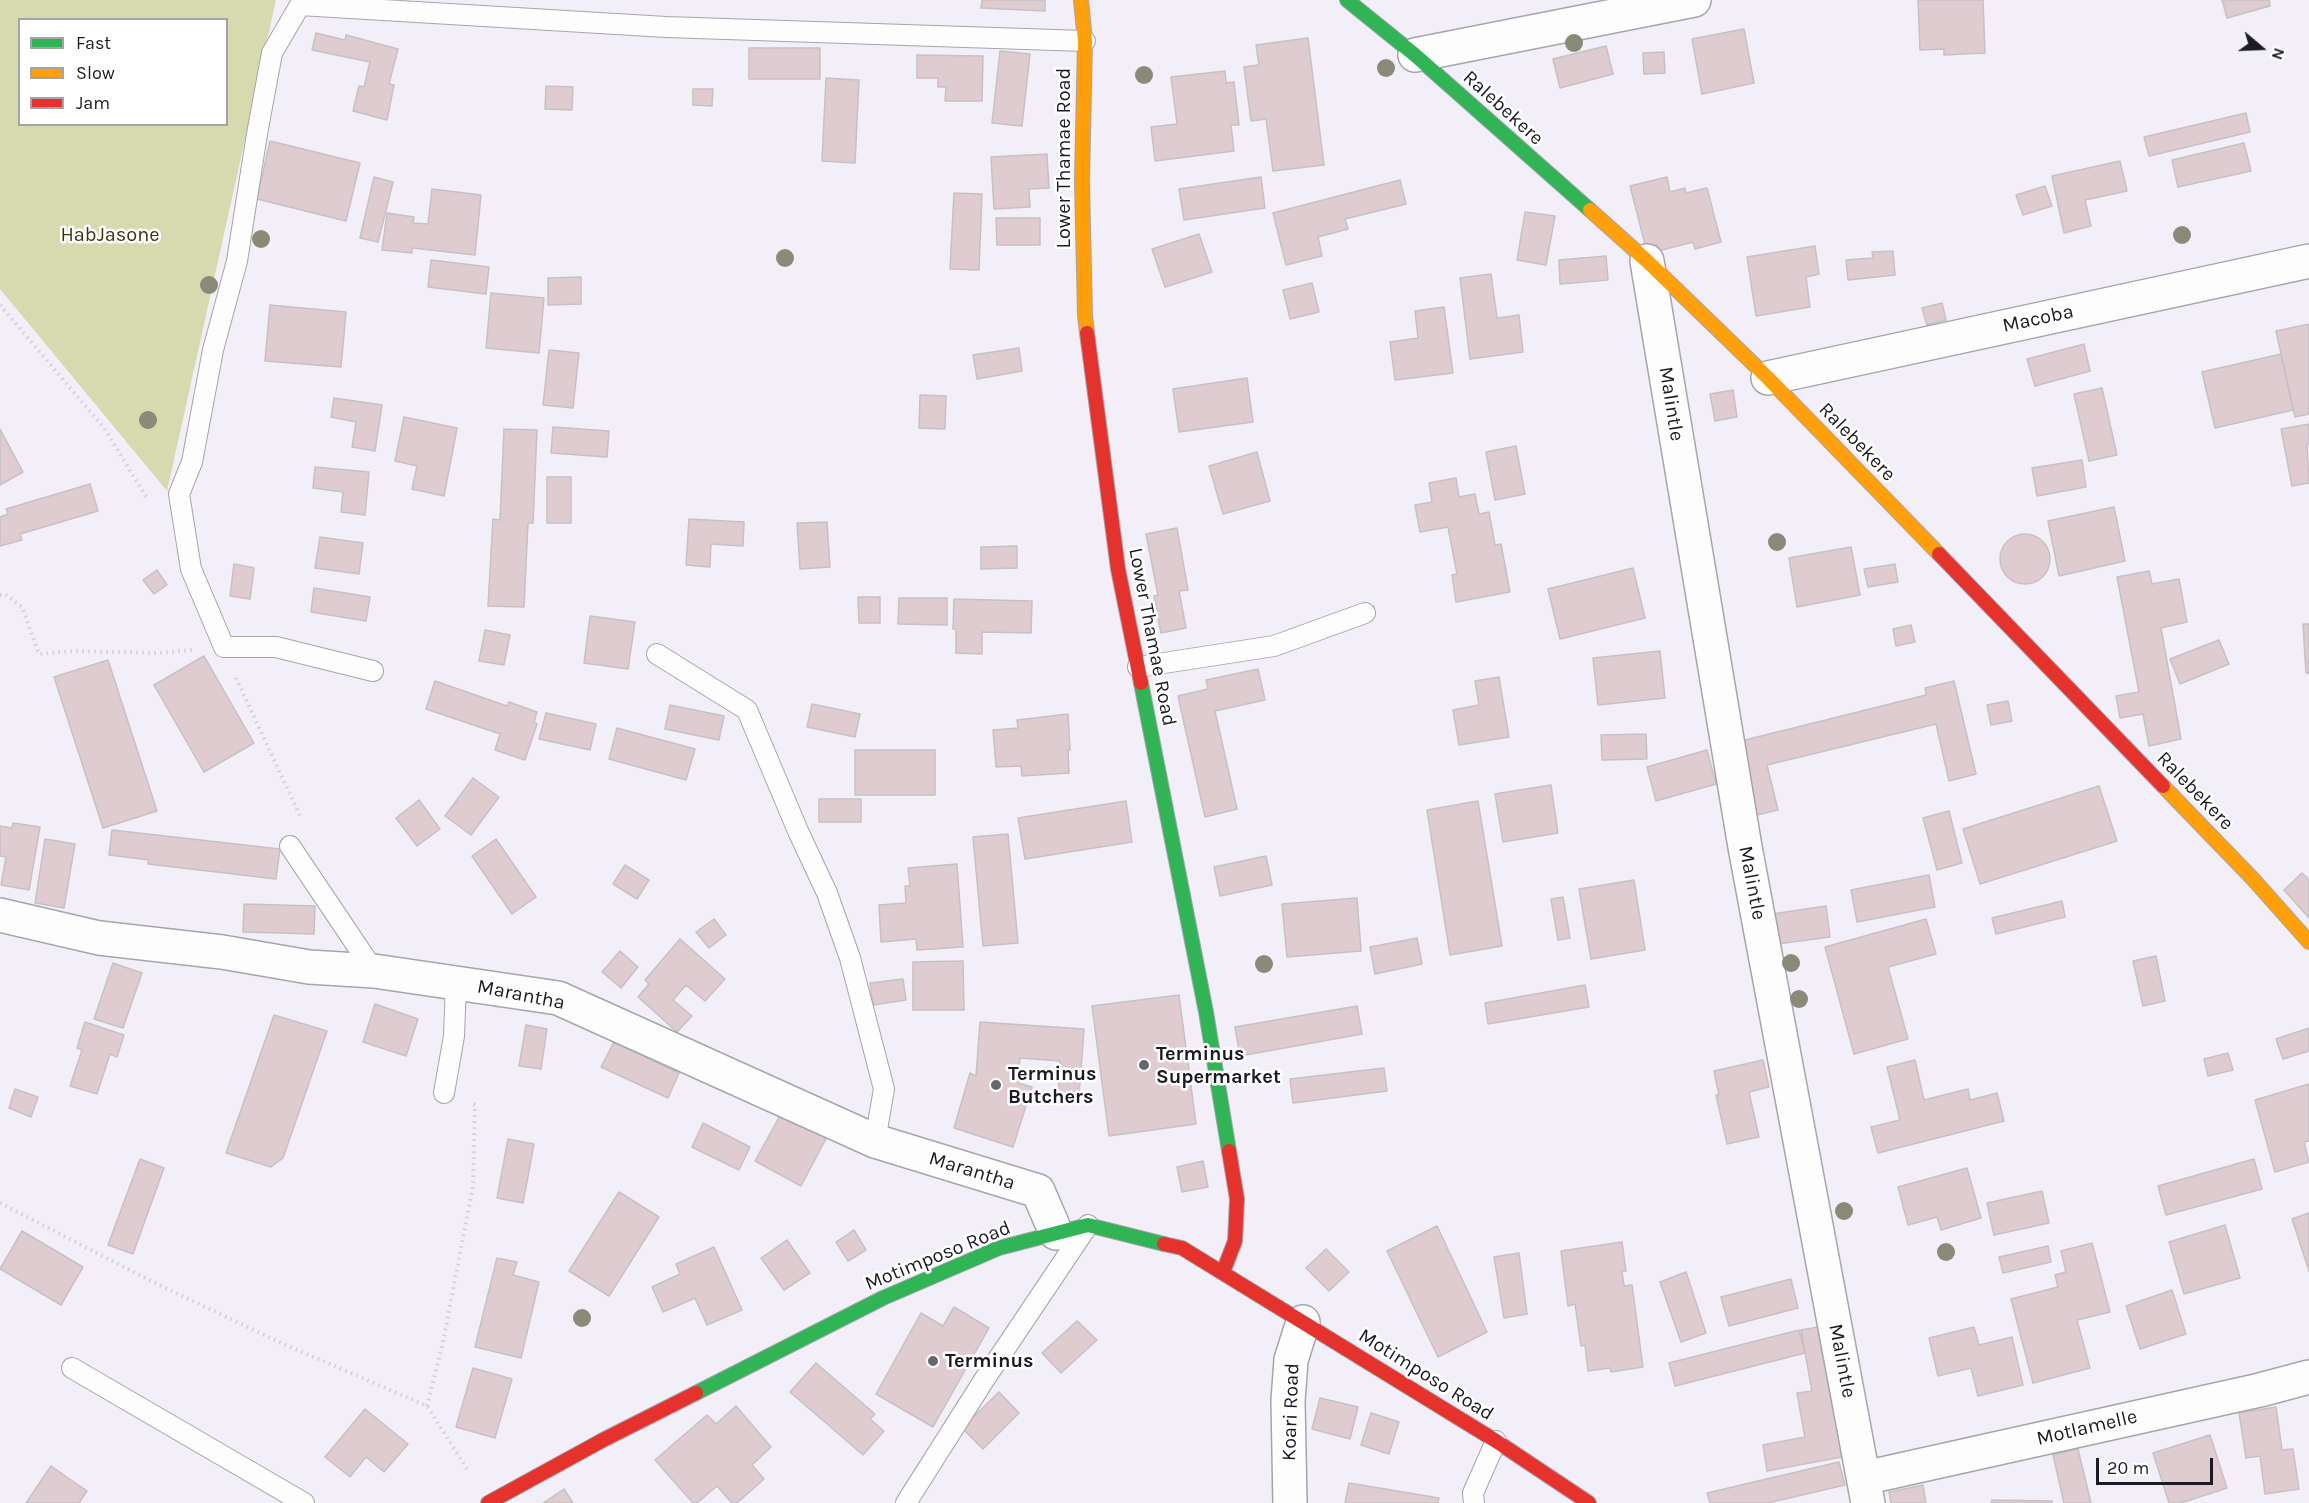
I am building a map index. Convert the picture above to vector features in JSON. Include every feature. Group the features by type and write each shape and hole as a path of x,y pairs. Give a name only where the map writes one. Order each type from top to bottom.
{"street":[{"name":"Lower Thamae Road","path":"1081,0 1085,41 1082,181 1085,315 1118,569 1206,1012 1237,1199 1235,1241 1223,1272"},
{"name":"Ralebekere","path":"1347,0 1415,54 1647,261 1768,378 2253,879 2309,942"},
{"path":"1415,54 1694,0"},
{"name":"Malintle","path":"1647,261 1743,836 1866,1491"},
{"name":"Macoba","path":"1768,378 2309,261"},
{"name":"Marantha","path":"0,915 99,938 222,952 309,967 374,971 558,998 875,1141 1038,1191 1056,1233"},
{"name":"Motimposo Road","path":"488,1503 603,1440 883,1298 999,1248 1088,1226 1182,1248 1496,1441 1589,1503"},
{"name":"Koari Road","path":"1290,1503 1288,1401 1291,1360 1303,1322"},
{"name":"Motlamelle","path":"1866,1491 2309,1377"}],"lane":[{"path":"373,671 276,648 224,647 191,569 178,494 192,462 213,351 237,261 256,134 272,53 300,5 666,27 1085,41"},
{"path":"1138,667 1274,646 1365,613"},
{"path":"657,654 747,710 827,893 850,958 884,1089 875,1141"},
{"path":"290,846 374,971"},
{"path":"444,1093 454,1036 456,983"},
{"path":"906,1503 984,1380 1088,1226"},
{"path":"72,1368 304,1503"},
{"path":"1474,1503 1473,1492 1496,1441"}],"path":[{"path":"0,305 104,428 154,509"},
{"path":"0,595 5,594 22,607 39,654 73,651 159,653 224,647 243,695 305,826"},
{"path":"427,1406 443,1342 473,1186 475,1105 444,1093"},
{"path":"0,1203 279,1342 427,1406 488,1503"}],"green space":[{"name":"HabJasone","path":"0,0 276,0 167,491 0,289"}],"building":[{"path":"982,0 1045,0 1045,11 981,8"},
{"path":"1918,0 1983,0 1985,53 1944,55 1944,49 1920,50"},
{"path":"2222,0 2269,0 2270,6 2227,18"},
{"path":"1744,29 1754,83 1702,94 1692,39"},
{"path":"316,33 345,40 346,35 398,49 389,84 394,85 387,120 353,111 359,86 364,87 370,62 312,50"},
{"path":"1308,38 1324,165 1273,171 1266,119 1251,121 1244,67 1259,65 1256,45"},
{"path":"1606,46 1613,74 1560,88 1553,59"},
{"path":"749,48 820,48 820,79 749,79"},
{"path":"1000,51 1030,54 1022,126 992,123"},
{"path":"1664,52 1665,73 1644,74 1643,53"},
{"path":"917,55 983,56 982,101 945,101 946,87 938,87 938,78 917,78"},
{"path":"1225,71 1226,83 1234,82 1239,125 1231,125 1234,151 1155,161 1151,127 1177,124 1171,77"},
{"path":"826,78 859,80 855,163 822,161"},
{"path":"546,86 573,87 572,110 545,109"},
{"path":"693,89 713,89 712,106 693,105"},
{"path":"2246,113 2250,132 2149,156 2144,137"},
{"path":"270,141 360,163 346,221 257,199"},
{"path":"2244,143 2251,171 2178,187 2172,160"},
{"path":"1047,154 1049,188 1029,189 1030,207 994,209 991,157"},
{"path":"2120,161 2127,191 2085,200 2091,226 2064,233 2052,176"},
{"path":"374,177 393,182 378,242 360,238"},
{"path":"1261,177 1265,208 1184,220 1179,189"},
{"path":"1667,177 1670,192 1685,188 1686,193 1707,188 1721,242 1695,249 1693,242 1658,251 1657,245 1646,248 1630,186"},
{"path":"1400,180 1406,204 1345,219 1348,229 1318,237 1322,256 1286,265 1273,213"},
{"path":"2045,186 2052,206 2023,215 2016,195"},
{"path":"432,189 481,195 475,255 412,248 412,253 382,250 387,213 414,217 413,223 428,224"},
{"path":"954,193 982,194 979,270 950,269"},
{"path":"1525,212 1555,216 1546,265 1517,260"},
{"path":"996,218 1040,218 1040,245 997,245"},
{"path":"1199,234 1212,272 1165,287 1152,249"},
{"path":"1815,246 1819,274 1806,277 1810,307 1756,316 1747,257"},
{"path":"1893,251 1895,275 1848,280 1846,260 1873,258 1872,252"},
{"path":"1606,256 1608,280 1560,284 1559,260"},
{"path":"431,260 489,267 486,294 428,287"},
{"path":"1491,274 1497,318 1519,315 1523,352 1470,359 1460,278"},
{"path":"581,277 581,304 548,305 548,278"},
{"path":"1312,283 1319,312 1290,319 1283,290"},
{"path":"491,293 544,298 539,353 486,348"},
{"path":"1942,303 1946,320 1927,325 1922,308"},
{"path":"270,305 346,312 341,367 265,361"},
{"path":"1444,307 1453,373 1395,380 1390,342 1418,338 1415,311"},
{"path":"2309,324 2309,414 2295,417 2276,331"},
{"path":"2084,344 2090,371 2035,386 2027,359"},
{"path":"1019,348 1022,371 977,379 973,355"},
{"path":"549,350 579,353 573,408 543,405"},
{"path":"2281,354 2293,410 2215,428 2202,372"},
{"path":"1247,378 1253,422 1179,432 1173,389"},
{"path":"2102,388 2117,455 2089,461 2074,394"},
{"path":"1733,390 1737,417 1715,421 1710,394"},
{"path":"920,395 946,396 945,429 919,428"},
{"path":"334,398 382,405 375,451 352,447 356,422 331,417"},
{"path":"404,417 457,428 444,496 412,489 417,466 395,461"},
{"path":"2309,424 2309,444 2307,444 2309,483 2292,486 2281,429"},
{"path":"553,427 609,431 607,457 551,453"},
{"path":"0,429 23,472 0,485"},
{"path":"504,429 537,430 533,523 528,523 524,607 488,606 493,519 500,520"},
{"path":"1516,446 1525,494 1495,500 1486,452"},
{"path":"1257,452 1270,501 1223,514 1209,466"},
{"path":"2082,460 2086,487 2037,496 2032,468"},
{"path":"315,467 369,472 365,515 341,512 343,492 313,488"},
{"path":"547,477 571,477 571,523 547,523"},
{"path":"1456,478 1459,497 1475,494 1479,514 1489,512 1495,545 1501,544 1510,592 1456,602 1452,575 1457,574 1448,527 1420,532 1415,505 1432,502 1429,483"},
{"path":"90,484 98,511 20,534 22,540 0,546 0,517 8,514 6,509"},
{"path":"2114,507 2125,561 2059,576 2048,521"},
{"path":"689,519 744,522 743,546 711,544 710,567 686,565"},
{"path":"827,522 830,567 800,569 797,523"},
{"path":"1177,528 1188,590 1179,591 1186,628 1161,633 1154,596 1158,595 1146,534"},
{"path":"2020,534 2030,534 2043,541 2050,554 2050,564 2043,577 2030,584 2020,584 2011,580 2004,573 2000,564 2000,554 2004,545 2011,538"},
{"path":"320,537 363,543 359,574 315,568"},
{"path":"1017,546 1017,568 981,569 981,547"},
{"path":"1851,547 1860,595 1797,607 1789,558"},
{"path":"234,564 254,568 250,599 230,596"},
{"path":"1895,564 1898,582 1868,587 1864,569"},
{"path":"1633,568 1645,618 1560,639 1548,589"},
{"path":"157,570 167,585 154,594 143,580"},
{"path":"2149,571 2152,584 2179,579 2187,622 2161,628 2181,739 2149,746 2143,714 2120,718 2116,696 2139,692 2117,577"},
{"path":"314,588 370,597 366,621 311,612"},
{"path":"858,597 880,597 880,623 859,623"},
{"path":"899,598 947,598 947,625 898,624"},
{"path":"954,599 1032,601 1031,633 982,632 982,654 956,653 956,629 953,629"},
{"path":"590,616 635,622 628,669 584,663"},
{"path":"2303,624 2309,624 2309,673 2306,673"},
{"path":"1911,625 1915,642 1896,646 1893,629"},
{"path":"485,630 510,635 504,665 479,661"},
{"path":"2219,640 2229,664 2180,684 2170,659"},
{"path":"1660,651 1665,698 1598,705 1593,658"},
{"path":"204,656 254,743 204,772 154,685"},
{"path":"108,660 157,811 103,828 54,677"},
{"path":"1258,669 1265,700 1215,711 1237,809 1205,817 1178,696 1208,689 1206,680"},
{"path":"1499,677 1509,737 1459,745 1453,710 1479,705 1475,681"},
{"path":"435,681 507,706 509,702 537,712 534,722 537,724 525,760 495,750 500,734 426,709"},
{"path":"1954,681 1976,774 1949,781 1936,724 1767,765 1778,810 1753,816 1741,741 1926,695 1925,688"},
{"path":"2008,701 2012,721 1991,725 1987,705"},
{"path":"812,704 860,714 855,737 807,727"},
{"path":"670,705 724,716 719,740 665,729"},
{"path":"546,713 596,724 590,750 539,739"},
{"path":"1068,714 1069,773 1022,776 1021,766 996,767 993,730 1018,728 1017,720"},
{"path":"617,728 695,749 686,780 609,759"},
{"path":"1646,734 1647,759 1602,760 1601,735"},
{"path":"855,750 935,750 935,795 855,795"},
{"path":"1707,750 1716,784 1656,801 1647,767"},
{"path":"473,778 499,797 471,835 445,816"},
{"path":"1551,785 1558,833 1503,842 1495,794"},
{"path":"2099,786 2117,841 1980,884 1963,829"},
{"path":"819,799 861,799 861,822 819,822"},
{"path":"419,800 440,829 417,846 396,818"},
{"path":"1126,801 1132,842 1025,859 1018,818"},
{"path":"1478,801 1502,946 1450,955 1427,810"},
{"path":"1949,811 1962,863 1937,870 1923,818"},
{"path":"13,823 40,827 29,890 1,885 6,857 0,856 0,826 12,828"},
{"path":"112,830 280,849 276,879 148,864 149,860 109,855"},
{"path":"1008,834 1018,943 983,946 973,837"},
{"path":"45,839 75,844 64,908 35,903"},
{"path":"496,839 536,897 512,914 472,856"},
{"path":"1266,856 1272,885 1220,896 1214,867"},
{"path":"957,864 963,947 917,950 916,939 881,942 879,905 906,903 905,886 910,886 908,868"},
{"path":"625,865 649,880 637,899 613,884"},
{"path":"2302,873 2309,880 2309,918 2284,890"},
{"path":"1929,875 1935,907 1857,922 1851,890"},
{"path":"1634,880 1645,950 1591,959 1579,889"},
{"path":"1563,897 1570,938 1558,940 1551,899"},
{"path":"1357,898 1361,951 1287,957 1282,904"},
{"path":"2062,901 2065,917 1996,934 1992,918"},
{"path":"244,904 315,906 314,934 243,932"},
{"path":"1826,906 1830,937 1777,944 1772,914"},
{"path":"714,919 726,935 709,948 696,932"},
{"path":"1926,919 1936,954 1888,967 1908,1039 1854,1054 1825,947"},
{"path":"1417,938 1422,964 1375,974 1370,947"},
{"path":"680,939 725,979 705,1001 686,985 673,1000 692,1016 677,1032 638,997 649,984 645,980"},
{"path":"620,951 638,967 621,988 602,972"},
{"path":"2156,956 2165,1001 2143,1006 2133,961"},
{"path":"963,961 964,1010 913,1010 913,962"},
{"path":"113,963 142,973 123,1028 94,1019"},
{"path":"903,979 906,1000 873,1005 870,983"},
{"path":"1585,985 1589,1007 1488,1024 1485,1003"},
{"name":"Terminus Supermarket","path":"1179,995 1196,1124 1109,1136 1092,1006"},
{"path":"375,1004 418,1019 406,1056 363,1042"},
{"path":"1357,1006 1362,1034 1240,1056 1235,1027"},
{"path":"274,1015 327,1031 283,1158 271,1167 226,1153"},
{"path":"85,1022 124,1035 117,1057 110,1054 97,1094 70,1086 82,1050 77,1048"},
{"name":"Terminus Butchers","path":"980,1022 1084,1029 1079,1096 1058,1095 1060,1061 1020,1058 1018,1083 1032,1087 1013,1147 954,1128 970,1073 976,1076"},
{"path":"526,1025 547,1029 541,1069 519,1066"},
{"path":"2309,1028 2309,1051 2283,1059 2276,1039"},
{"path":"614,1042 679,1073 668,1098 601,1067"},
{"path":"2228,1053 2233,1070 2208,1076 2204,1059"},
{"path":"1763,1060 1769,1087 1749,1092 1759,1137 1727,1144 1716,1095 1719,1095 1714,1071"},
{"path":"1915,1060 1924,1100 1968,1089 1970,1100 1997,1093 2004,1121 1878,1153 1871,1127 1900,1120 1887,1067"},
{"path":"1384,1068 1387,1091 1293,1103 1290,1079"},
{"path":"2309,1084 2309,1141 2304,1142 2309,1162 2275,1172 2255,1100"},
{"path":"15,1089 38,1097 31,1117 9,1108"},
{"path":"783,1110 828,1135 801,1186 755,1161"},
{"path":"703,1123 750,1147 739,1170 692,1147"},
{"path":"508,1139 534,1144 523,1203 497,1198"},
{"path":"140,1159 164,1168 133,1254 108,1245"},
{"path":"2254,1159 2262,1189 2166,1215 2158,1186"},
{"path":"1203,1161 1208,1187 1182,1192 1177,1167"},
{"path":"1967,1168 1981,1218 1941,1230 1937,1217 1908,1225 1898,1187"},
{"path":"2042,1191 2049,1223 1994,1235 1987,1203"},
{"path":"619,1192 659,1217 609,1296 569,1271"},
{"path":"2309,1213 2309,1271 2292,1219"},
{"path":"2225,1225 2240,1278 2184,1294 2169,1242"},
{"path":"1437,1226 1487,1332 1438,1357 1387,1251"},
{"path":"854,1230 866,1250 848,1261 836,1242"},
{"path":"22,1231 83,1267 61,1305 0,1269"},
{"path":"787,1240 810,1273 784,1290 761,1258"},
{"path":"1622,1242 1626,1271 1622,1271 1624,1286 1632,1285 1643,1367 1611,1372 1610,1368 1588,1371 1585,1345 1581,1346 1575,1304 1568,1306 1561,1251"},
{"path":"2092,1243 2110,1312 2077,1320 2090,1368 2033,1383 2011,1299 2058,1287 2055,1275 2066,1272 2061,1251"},
{"path":"2048,1246 2051,1262 2003,1273 1999,1257"},
{"path":"714,1247 742,1310 707,1325 695,1298 663,1312 652,1287 680,1274 676,1264"},
{"path":"1326,1249 1349,1272 1329,1291 1306,1268"},
{"path":"1519,1253 1527,1314 1504,1318 1494,1257"},
{"path":"497,1258 517,1262 513,1275 539,1282 521,1358 475,1347"},
{"path":"1686,1272 1706,1333 1681,1342 1660,1282"},
{"path":"1791,1279 1798,1308 1729,1326 1721,1297"},
{"path":"2172,1290 2186,1334 2140,1349 2126,1306"},
{"name":"Terminus","path":"954,1307 989,1328 933,1427 876,1394 921,1313 943,1326"},
{"path":"1077,1321 1097,1340 1061,1373 1042,1353"},
{"path":"1829,1325 1852,1455 1767,1471 1763,1445 1805,1437 1797,1393 1812,1391 1801,1330"},
{"path":"1974,1327 1979,1345 2012,1337 2023,1385 1978,1396 1971,1368 1938,1376 1929,1338"},
{"path":"1799,1330 1805,1353 1675,1386 1669,1363"},
{"path":"816,1363 875,1414 870,1419 884,1431 863,1455 790,1392"},
{"path":"473,1368 512,1379 495,1438 456,1427"},
{"path":"999,1392 1019,1413 983,1449 962,1428"},
{"path":"1320,1398 1358,1407 1350,1439 1312,1429"},
{"path":"736,1406 771,1447 752,1465 764,1479 737,1503 732,1503 717,1486 697,1503 693,1503 655,1460 707,1415 716,1424"},
{"path":"2276,1407 2282,1450 2293,1449 2299,1489 2265,1494 2260,1456 2246,1458 2239,1413"},
{"path":"365,1409 408,1444 384,1472 366,1457 350,1477 325,1457"},
{"path":"1371,1413 1399,1422 1389,1454 1361,1445"},
{"path":"2210,1435 2227,1488 2181,1503 2169,1503 2153,1453"},
{"path":"2078,1449 2091,1503 2064,1503 2053,1455"},
{"path":"1839,1462 1845,1485 1768,1503 1710,1503 1707,1493"},
{"path":"51,1466 87,1491 79,1503 26,1503"},
{"path":"1349,1483 1439,1498 1438,1503 1345,1503"},
{"path":"1923,1485 1926,1503 1891,1503 1889,1492"},
{"path":"564,1489 573,1503 543,1503"},
{"path":"1992,1500 2052,1501 2052,1503 1991,1503"}],"traffic: fast":[{"path":"1347,0 1415,55 1590,210"},
{"path":"1141,683 1206,1012 1229,1151"},
{"path":"696,1393 883,1298 999,1248 1088,1225 1164,1244"}],"traffic: slow":[{"path":"1081,0 1085,41 1082,181 1087,333"},
{"path":"1590,210 1647,261 1768,378 1939,554"},
{"path":"2163,786 2253,879 2309,942"}],"traffic: jam":[{"path":"1087,333 1118,569 1141,683"},
{"path":"1939,554 2163,786"},
{"path":"1223,1272 1235,1241 1237,1199 1229,1151"},
{"path":"1164,1244 1182,1248 1496,1441 1589,1503"},
{"path":"488,1503 603,1440 696,1393"}],"place":[{"name":"Terminus Supermarket","path":"1144,1065"},
{"name":"Terminus Butchers","path":"996,1085"},
{"name":"Terminus","path":"933,1361"}]}
